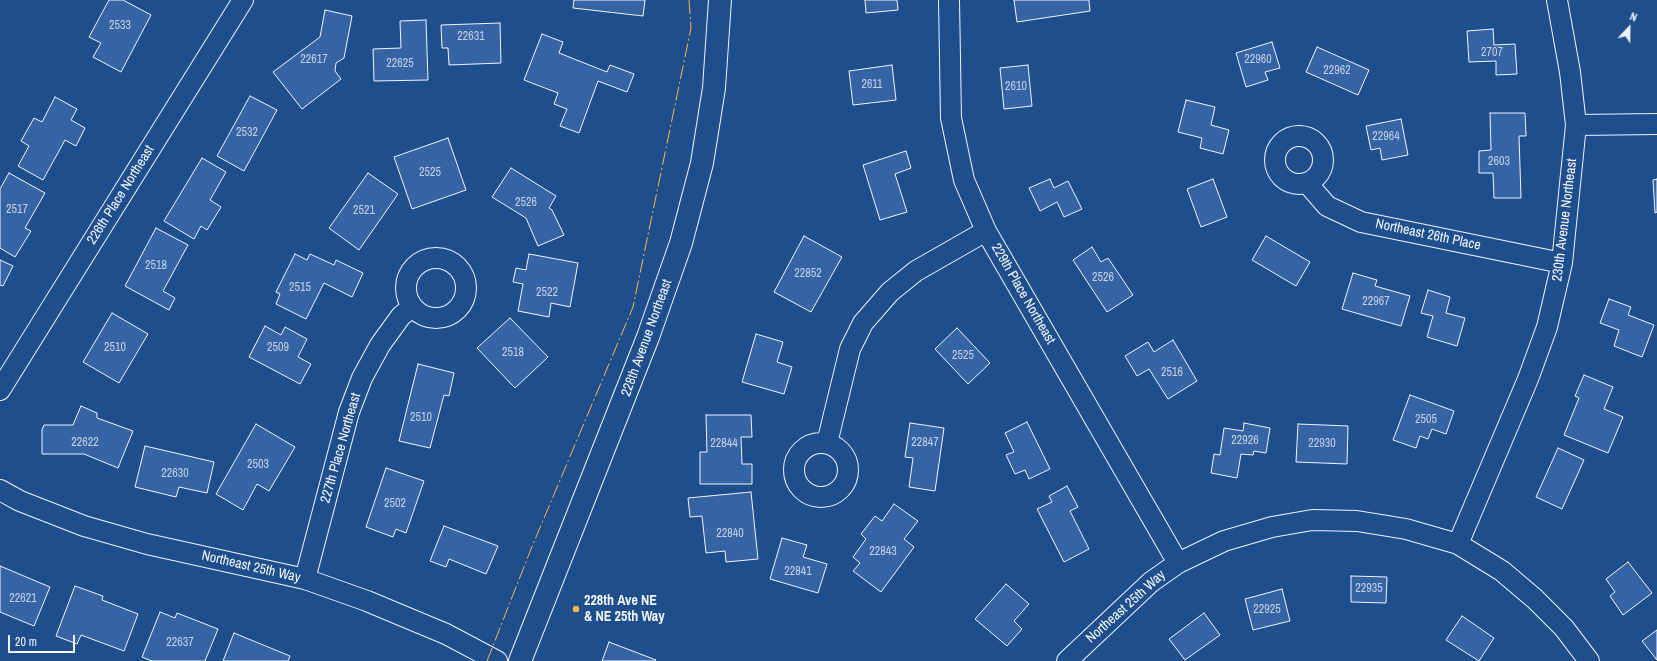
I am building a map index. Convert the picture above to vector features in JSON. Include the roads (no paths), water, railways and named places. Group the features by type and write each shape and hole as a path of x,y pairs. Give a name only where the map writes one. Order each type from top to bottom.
{"main road":[{"name":"228th Avenue Northeast","path":"520,661 648,338 681,243 702,163 714,88 720,0"}],"street":[{"name":"226th Place Northeast","path":"0,390 243,0"},
{"name":"229th Place Northeast","path":"948,0 951,118 964,180 986,231 1178,563"},
{"name":"230th Avenue Northeast","path":"1458,544 1528,379 1546,327 1562,263 1576,125 1570,72 1557,0"},
{"path":"1576,125 1657,124"},
{"name":"Northeast 26th Place","path":"1307,183 1327,206 1361,222 1562,263"},
{"path":"827,444 850,349 863,323 890,292 916,271 986,231"},
{"name":"227th Place Northeast","path":"305,579 349,412 362,378 380,345 401,316 412,307"},
{"name":"Northeast 25th Way","path":"0,490 20,501 84,526 147,544 305,579 367,601 446,634 497,661"},
{"name":"Northeast 25th Way","path":"1067,661 1150,582 1178,563 1224,541 1272,527 1312,520 1357,521 1406,529 1458,544 1502,571 1536,599 1564,628 1589,661"}],"place":[{"name":"228th Ave NE & NE 25th Way","path":"576,609"}]}
